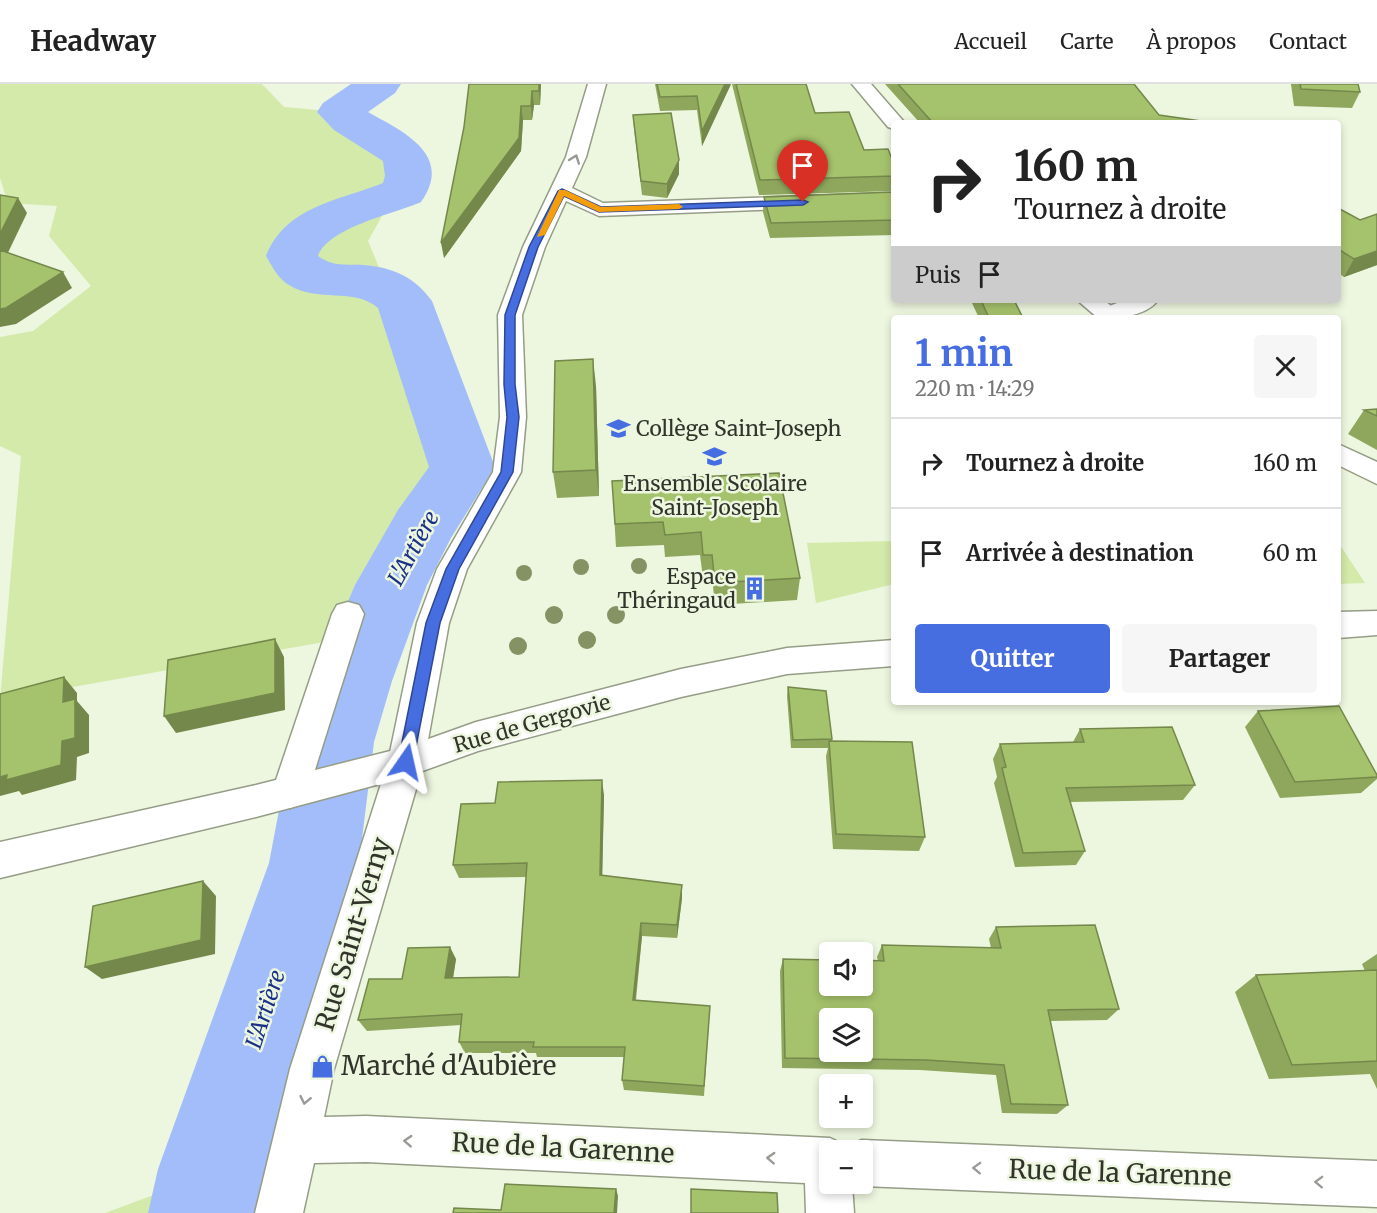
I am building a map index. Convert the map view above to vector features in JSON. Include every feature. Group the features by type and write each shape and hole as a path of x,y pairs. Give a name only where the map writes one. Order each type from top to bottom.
{"street":[{"name":"Rue Saint-Verny","path":"279,1213 312,1069 406,762 433,623 453,569 507,472 513,417 510,384 510,315 534,247 576,157 597,84"},
{"path":"861,84 892,120"},
{"path":"562,191 599,210 891,199"},
{"path":"1093,303 1109,315"},
{"path":"1112,315 1139,303"},
{"path":"1341,455 1377,474"},
{"path":"290,792 348,614"},
{"path":"1341,625 1377,623"},
{"name":"Rue de Gergovie","path":"0,860 290,792 342,776 406,762 476,737 681,683 787,661 891,654"},
{"name":"Rue de la Garenne","path":"296,1140 366,1139 819,1161"},
{"name":"Rue de la Garenne","path":"873,1163 1377,1184"},
{"path":"830,1213 834,1194"}],"green space":[{"path":"0,84 262,84 284,107 339,112 409,168 368,241 462,467 374,633 0,700 21,456 0,446 0,337 33,331 91,286 49,236 57,206 8,203 0,178"},
{"path":"891,541 891,585 816,603 807,543"},
{"path":"1341,547 1365,583 1341,584"},
{"path":"306,817 296,883 255,1014 207,1152 179,1213 105,1213 167,1190 230,1055 282,872 282,848"}],"building":[{"path":"469,84 539,84 539,91 532,91 531,106 521,106 519,138 441,243 464,127"},
{"path":"657,84 725,84 702,131 697,96 660,97"},
{"path":"736,84 806,84 815,113 849,112 864,150 888,149 891,156 891,176 760,180"},
{"path":"898,84 1134,84 1159,115 1194,120 930,120"},
{"path":"1300,84 1358,84 1360,92 1301,89"},
{"path":"671,113 679,160 667,184 641,181 633,115"},
{"path":"891,192 891,220 771,223 764,197"},
{"path":"0,195 18,198 0,234"},
{"path":"1341,210 1360,220 1377,214 1377,251 1354,259 1341,251"},
{"path":"0,250 63,272 6,308 0,309"},
{"path":"982,303 1016,303 1022,315 988,315"},
{"path":"593,359 596,470 553,472 555,361"},
{"path":"1377,409 1377,416 1364,410"},
{"path":"779,473 800,578 715,583 712,555 703,555 701,532 665,535 663,522 615,524 612,481"},
{"path":"275,639 275,693 164,716 168,660"},
{"path":"64,677 63,702 75,699 75,738 62,741 61,765 6,780 7,775 0,777 0,694"},
{"path":"788,687 826,691 832,739 793,740"},
{"path":"1339,706 1377,777 1295,782 1258,711"},
{"path":"1172,727 1195,785 1066,788 1085,851 1023,853 1002,768 1006,767 1000,744 1084,742 1080,729"},
{"path":"829,741 912,742 925,837 836,834"},
{"path":"602,780 600,875 682,885 677,925 641,923 633,1000 710,1006 704,1086 622,1080 625,1047 533,1047 534,1042 459,1042 462,1014 358,1020 369,979 402,979 408,948 450,947 445,978 519,977 527,863 453,865 461,804 495,803 498,782"},
{"path":"203,881 201,940 85,967 93,906"},
{"path":"1095,925 1119,1009 1048,1010 1068,1105 1011,1104 1004,1065 873,1059 873,1008 819,1008 819,1058 785,1058 783,959 819,960 819,996 873,996 873,960 884,961 882,945 1001,948 996,927"},
{"path":"1377,970 1377,1061 1292,1065 1256,975"},
{"path":"505,1184 616,1189 614,1213 453,1213 454,1208 501,1210"},
{"path":"691,1189 777,1193 778,1213 691,1213"}],"waterway":[{"name":"L'Artière","path":"203,1213 212,1169 314,863 333,742 353,681 391,585 422,527 441,502 462,467 404,301 376,283 318,279 300,267 292,256 297,243 307,232 322,223 404,192 409,176 408,163 401,152 339,112 380,84"}],"slow traffic":[{"path":"540,235 562,191 599,210 679,207"}],"place":[{"name":"Collège Saint-Joseph","path":"618,429"},
{"name":"Ensemble Scolaire Saint-Joseph","path":"715,456"},
{"name":"Espace Théringaud","path":"754,589"},
{"name":"Marché d'Aubière","path":"323,1066"}],"route":[{"path":"406,762 433,623 453,569 507,472 513,417 510,384 510,315 534,247 562,191 599,210 803,202"}]}
